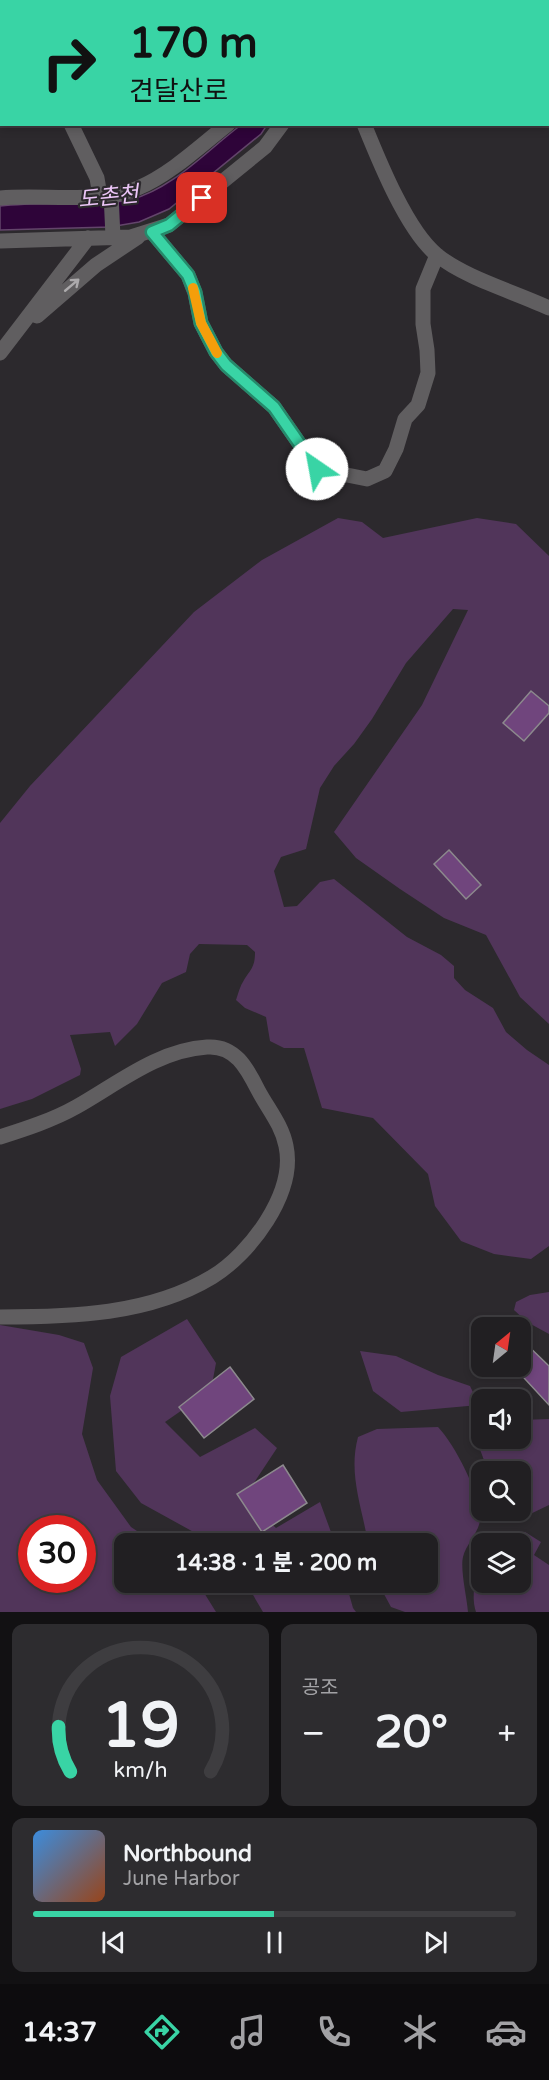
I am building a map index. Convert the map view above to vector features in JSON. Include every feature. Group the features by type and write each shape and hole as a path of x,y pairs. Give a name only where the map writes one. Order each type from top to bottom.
{"street":[{"path":"72,126 108,196 113,235"},
{"path":"0,198 108,196 137,189 177,164 225,126"},
{"path":"26,320 40,315 96,265 146,234 169,225 265,147 281,126"},
{"path":"365,126 411,226 437,255 468,274 549,308"},
{"path":"0,241 146,234 188,275 195,292 201,323 216,352 226,365 274,407 317,469 367,478 385,471 396,449 405,419 418,405 428,373 423,324 423,289 437,255"},
{"path":"0,353 88,238"},
{"path":"0,1137 75,1108 104,1089 183,1050 223,1048 238,1056 248,1069 280,1126 289,1166 283,1189 267,1221 232,1262 203,1282 175,1295 112,1311 0,1317"}],"shaded area":[{"path":"240,126 266,126 261,134 169,209 139,222 110,227 0,230 0,206 130,200 161,187 189,168"},
{"path":"338,518 362,522 383,538 477,518 516,524 549,556 549,1024 520,997 486,935 444,918 400,889 356,858 334,832 422,705 468,610 453,609 406,663 372,719 334,766 320,788 306,849 281,857 274,871 284,907 297,906 320,882 334,879 407,937 441,955 454,966 454,978 465,990 493,1008 506,1032 549,1065 549,1246 531,1259 494,1254 461,1241 435,1206 428,1174 373,1118 322,1108 304,1048 284,1048 270,1041 266,1017 245,1008 236,1000 254,961 255,952 247,945 199,944 190,954 186,972 162,983 137,1024 115,1046 110,1032 70,1035 81,1069 80,1075 32,1099 0,1109 0,823 30,786 194,612 262,560"},
{"path":"549,1292 549,1334 531,1324 531,1317 522,1317 514,1310 516,1302 530,1295"},
{"path":"187,1319 216,1363 211,1390 165,1422 200,1457 255,1428 277,1448 244,1498 276,1528 320,1502 331,1533 195,1533 141,1503 116,1471 110,1396 121,1357"},
{"path":"0,1325 59,1335 84,1343 93,1368 82,1434 97,1480 131,1527 140,1533 114,1533 114,1593 204,1593 216,1612 0,1612"},
{"path":"360,1351 396,1356 438,1375 470,1386 471,1406 401,1412 373,1391"},
{"path":"549,1419 549,1505 531,1514 531,1461 484,1461 480,1449 531,1449 531,1420"},
{"path":"438,1427 452,1445 465,1470 471,1483 471,1521 480,1521 475,1533 471,1533 471,1541 462,1562 468,1612 405,1612 391,1607 383,1593 438,1593 438,1533 366,1533 355,1477 355,1451 358,1437 377,1429"},
{"path":"508,1531 527,1533 503,1533"},
{"path":"531,1536 541,1542 534,1555 549,1565 549,1612 476,1612 474,1593 531,1593"},
{"path":"252,1593 349,1593 356,1612 263,1612"}],"building":[{"path":"531,691 549,706 549,713 524,741 503,723"},
{"path":"449,850 481,885 466,899 434,864"},
{"path":"531,1349 549,1366 549,1405 523,1377 531,1377"},
{"path":"230,1367 254,1399 204,1438 179,1407"},
{"path":"283,1465 307,1503 262,1532 237,1494"}],"slow traffic":[{"path":"193,288 201,323 217,353"}],"route":[{"path":"202,198 169,225 152,232 188,275 195,292 201,323 216,352 226,365 274,407 317,469"}],"water label":[{"name":"도촌천","path":"108,196"}]}
